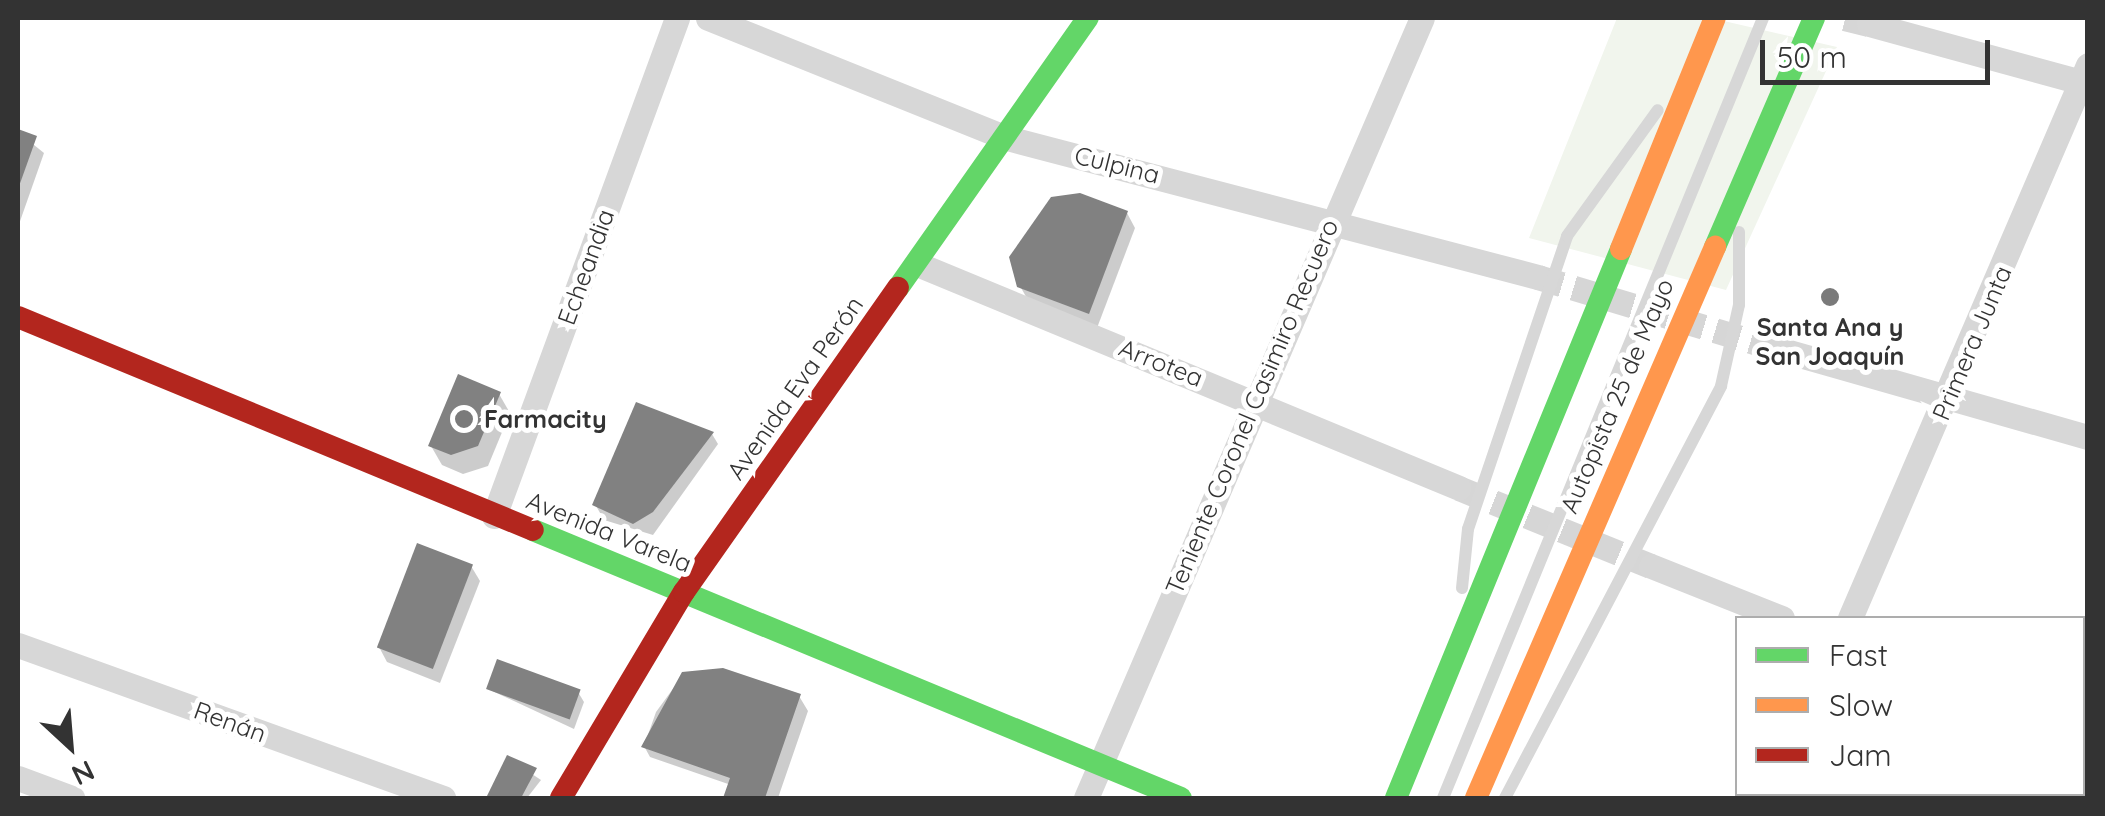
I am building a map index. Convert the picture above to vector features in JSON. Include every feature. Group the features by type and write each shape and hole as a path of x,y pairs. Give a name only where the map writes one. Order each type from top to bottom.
{"main road":[{"name":"Avenida Eva Perón","path":"562,798 684,592 1088,18"},
{"name":"Autopista 25 de Mayo","path":"1396,798 1715,18"},
{"name":"Autopista 25 de Mayo","path":"1476,798 1814,18"},
{"name":"Avenida Varela","path":"18,317 1181,798"}],"street":[{"name":"Echeandia","path":"494,516 677,18"},
{"name":"Culpina","path":"708,18 1007,138 1334,218 1538,277"},
{"name":"Teniente Coronel Casimiro Recuero","path":"1086,798 1422,18"},
{"path":"1868,24 2085,77"},
{"name":"Primera Junta","path":"1851,616 1949,400 2085,77"},
{"name":"Arrotea","path":"917,264 1459,488"},
{"path":"1768,346 2088,437"},
{"path":"1651,566 1777,616"},
{"name":"Renán","path":"18,645 442,798"},
{"path":"18,778 72,798"}],"lane":[{"path":"1443,798 1763,18"},
{"path":"1454,656 1468,529 1566,236 1695,66"},
{"path":"1504,798 1721,386 1739,306 1738,186"}],"shaded area":[{"path":"1617,18 1711,18 1837,47 1726,290 1529,238"}],"building":[{"path":"18,129 37,136 18,189"},
{"path":"1080,193 1128,211 1089,314 1017,287 1009,257 1051,197"},
{"name":"Farmacity","path":"458,374 501,392 478,446 451,455 428,446"},
{"path":"636,402 714,432 653,512 633,524 592,505"},
{"path":"417,543 473,565 433,669 377,648"},
{"path":"497,659 581,689 570,720 486,689"},
{"path":"723,668 801,694 765,798 723,798 730,778 641,747 682,672"},
{"path":"507,755 537,768 521,798 486,798"}],"tunnel":[{"path":"1845,18 1869,24"},
{"path":"1538,277 1768,346"},
{"path":"1459,488 1651,566"}],"traffic: fast":[{"path":"898,288 1088,18"},
{"path":"1715,247 1814,18"},
{"path":"1396,798 1621,249"},
{"path":"533,530 1181,798"}],"traffic: jam":[{"path":"561,798 684,592 898,288"},
{"path":"18,317 533,530"}],"traffic: slow":[{"path":"1621,249 1715,18"},
{"path":"1476,798 1715,247"}],"place":[{"name":"Santa Ana y San Joaquín","path":"1830,297"},
{"name":"Farmacity","path":"464,419"}]}
